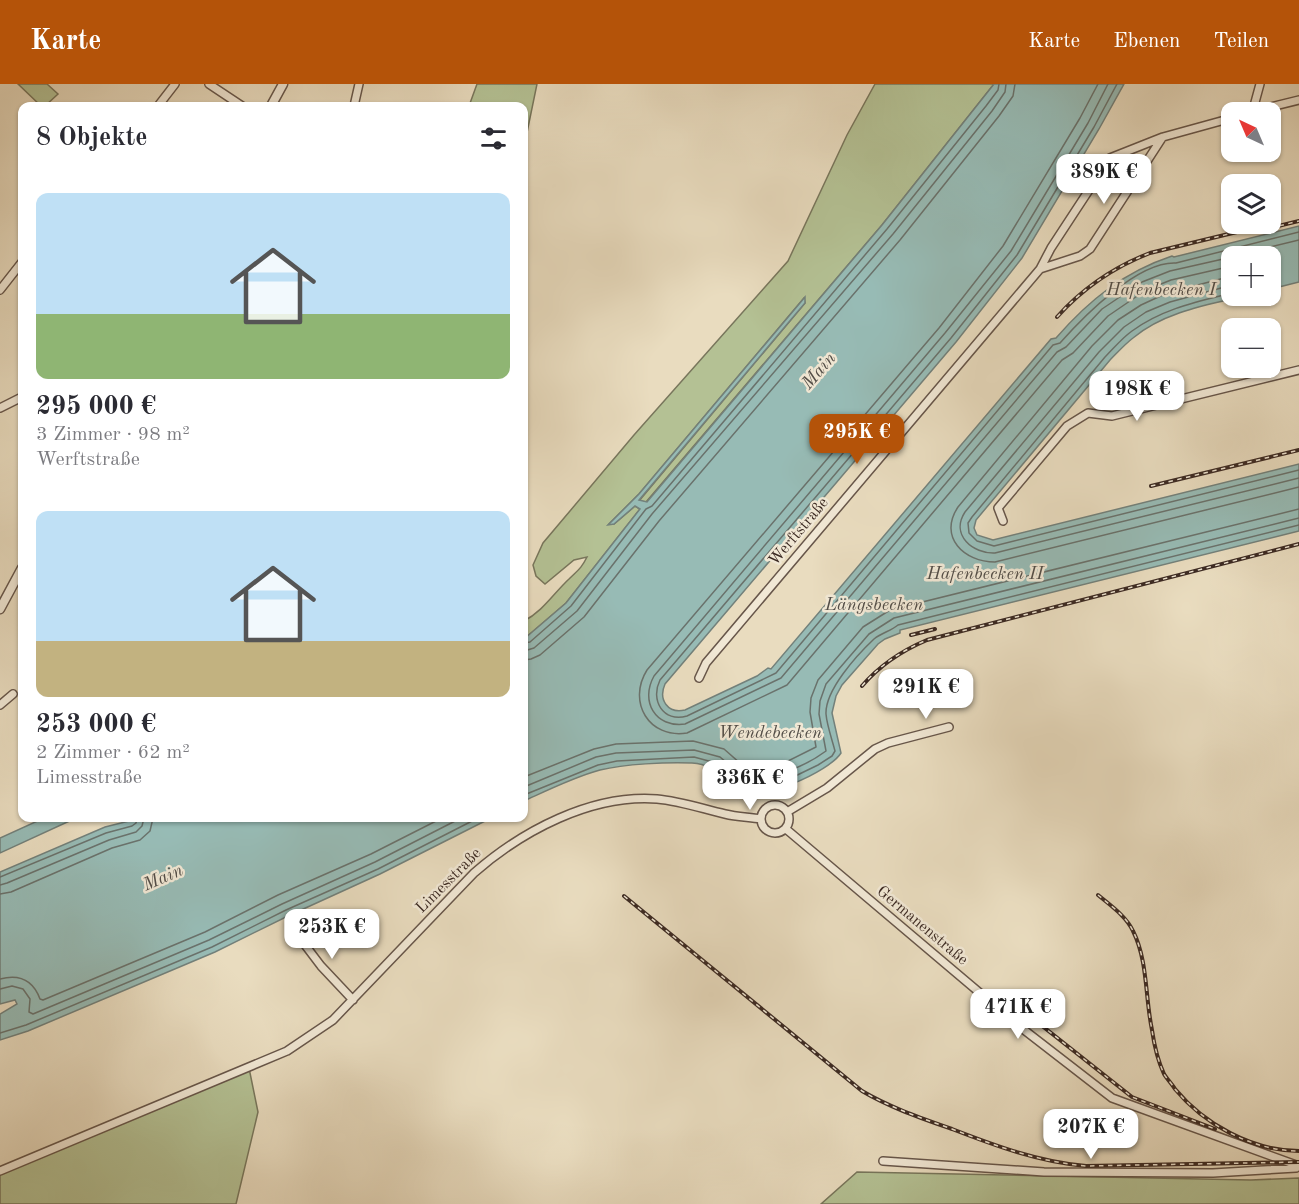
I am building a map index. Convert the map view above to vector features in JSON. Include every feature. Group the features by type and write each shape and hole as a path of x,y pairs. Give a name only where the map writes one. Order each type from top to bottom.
{"street":[{"path":"161,102 175,84"},
{"path":"209,84 236,102"},
{"path":"273,102 283,84"},
{"path":"355,102 359,84"},
{"path":"1255,102 1260,84"},
{"path":"1281,105 1299,100"},
{"name":"Werftstraße","path":"699,678 706,663 1040,269 1051,248 1110,158 1162,137 1221,121"},
{"path":"1040,269 1080,256 1090,249 1162,137"},
{"path":"0,290 18,267"},
{"path":"1003,521 998,508 1066,426 1088,413 1112,416 1299,370"},
{"path":"0,408 18,399"},
{"path":"0,609 18,575"},
{"path":"0,705 13,694"},
{"path":"788,812 827,788 875,749 888,742 948,727"},
{"name":"Limesstraße","path":"0,1171 287,1052 333,1020 453,894 492,858 527,834 569,815 613,802 633,799 658,799 761,819"},
{"path":"772,805 781,806 788,812 789,819 786,828 778,833 770,832 764,827 761,819 764,810 772,805"},
{"name":"Germanenstraße","path":"786,828 1019,1026 1112,1098 1299,1167"},
{"path":"296,933 321,966 352,1000"},
{"path":"883,1161 1044,1172 1213,1173 1299,1167"}],"green space":[{"path":"18,84 47,84 58,94 49,102 37,102"},
{"path":"477,84 537,84 528,128 528,102 470,102"},
{"path":"875,84 994,84 882,225 646,502 639,501 805,303 804,298 639,494 609,524 614,524 635,506 640,509 566,603 528,636 528,619 579,569 587,557 574,560 545,584 536,576 533,565 543,543 634,435 788,261 847,135"},
{"path":"249,1068 258,1112 236,1204 0,1204 0,1171"},
{"path":"857,1172 1251,1180 1299,1178 1299,1204 821,1204"}],"water":[{"path":"994,84 1124,84 1022,258 956,342 665,684 663,695 669,708 685,710 757,676 768,668 771,669 1051,339 1056,338 1081,311 1108,289 1138,270 1172,256 1267,234 1281,234 1281,230 1299,226 1299,282 1281,286 1281,246 1221,246 1221,301 1172,316 1145,329 1130,340 1110,360 976,520 974,528 977,535 993,540 1299,464 1299,531 900,630 900,633 878,644 842,685 836,696 832,713 841,753 823,769 793,784 761,793 748,794 732,787 707,766 692,763 646,764 590,773 528,799 528,636 566,603 640,509 635,506 614,524 608,525 639,494 805,297 805,303 639,500 647,502 882,225"},
{"path":"35,822 67,822 0,853 0,838"},
{"name":"Main","path":"125,822 483,822 380,874 215,952 28,1031 0,1040 0,1014 17,1004 15,1000 0,1004 0,872 105,827"}],"railway":[{"path":"1281,225 1299,221"},
{"path":"1057,317 1088,288 1137,259 1150,253 1229,234"},
{"path":"1151,486 1299,450"},
{"path":"862,686 891,659 927,640 1299,544"},
{"path":"911,635 935,629"},
{"path":"1098,895 1126,920 1138,943 1144,967 1156,1052 1164,1074 1175,1089 1200,1113 1230,1133 1264,1146 1299,1151"},
{"path":"624,896 862,1091 906,1112 1001,1147 1069,1164 1086,1166 1299,1162"},
{"path":"1041,1025 1132,1097 1215,1129"}],"water label":[{"name":"Hafenbecken I","path":"1161,290"},
{"name":"Hafenbecken II","path":"985,574"},
{"name":"Längsbecken","path":"874,605"},
{"name":"Wendebecken","path":"770,733"}]}
